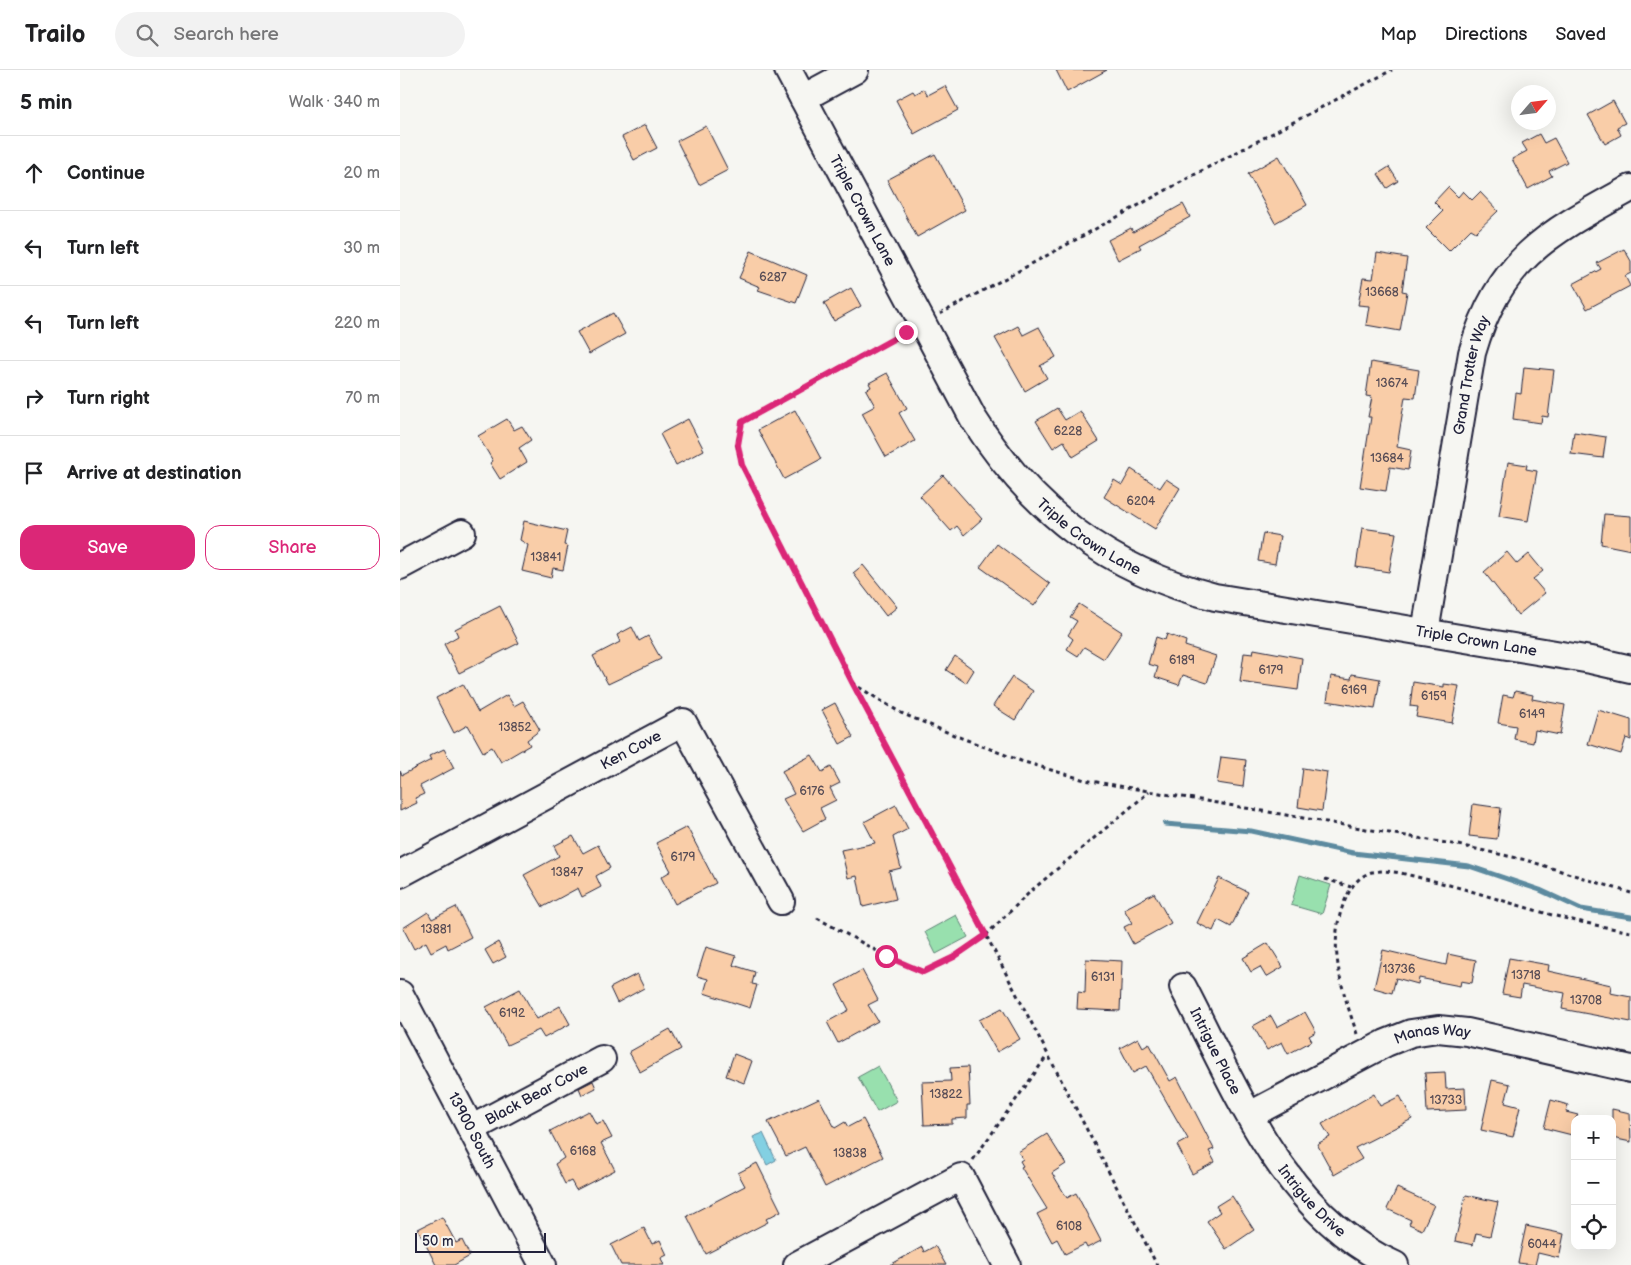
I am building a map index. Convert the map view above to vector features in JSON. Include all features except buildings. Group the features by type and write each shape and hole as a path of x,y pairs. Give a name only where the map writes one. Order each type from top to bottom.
{"street":[{"name":"Triple Crown Lane","path":"788,70 973,418 1010,472 1057,518 1111,556 1147,574 1192,591 1238,602 1591,660 1631,670"},
{"path":"803,98 855,70"},
{"name":"Grand Trotter Way","path":"1425,632 1472,353 1486,312 1508,276 1538,244 1569,222 1631,188"},
{"path":"400,566 462,533"},
{"name":"Ken Cove","path":"400,874 683,722 781,901"},
{"name":"Intrigue Place","path":"1183,987 1250,1115"},
{"name":"13900 South","path":"400,994 543,1265"},
{"name":"Manas Way","path":"1250,1115 1386,1043 1410,1033 1438,1028 1467,1032 1631,1069"},
{"name":"Black Bear Cove","path":"471,1129 602,1059"},
{"name":"Intrigue Drive","path":"1250,1115 1280,1166 1295,1187 1316,1209 1338,1229 1363,1247 1395,1265"},
{"path":"797,1265 961,1177 1007,1265"}],"path":[{"path":"933,318 1203,170 1392,70"},
{"path":"906,332 742,422 738,445 742,465 852,682 1157,1265"},
{"path":"852,682 901,713 1021,761 1085,780 1458,844 1526,860 1631,893"},
{"path":"817,918 886,956 923,972 954,957 986,935 1032,890 1149,792"},
{"path":"1357,1034 1336,963 1336,933 1342,904 1351,887 1370,872 1388,871 1483,894 1540,912 1631,932"},
{"path":"1325,879 1351,887"},
{"path":"973,1160 1047,1056"}],"green space":[{"path":"1300,875 1331,885 1322,914 1291,905"},
{"path":"956,915 968,937 936,954 925,932"},
{"path":"878,1066 897,1101 877,1112 858,1077"}],"water":[{"path":"763,1133 776,1160 767,1165 753,1137"}],"waterway":[{"path":"1165,824 1251,831 1353,853 1469,866 1540,890 1581,909 1631,917"}],"route":[{"path":"886,956 923,972 954,957 986,935 852,682 742,465 738,445 742,422 906,332"}]}
